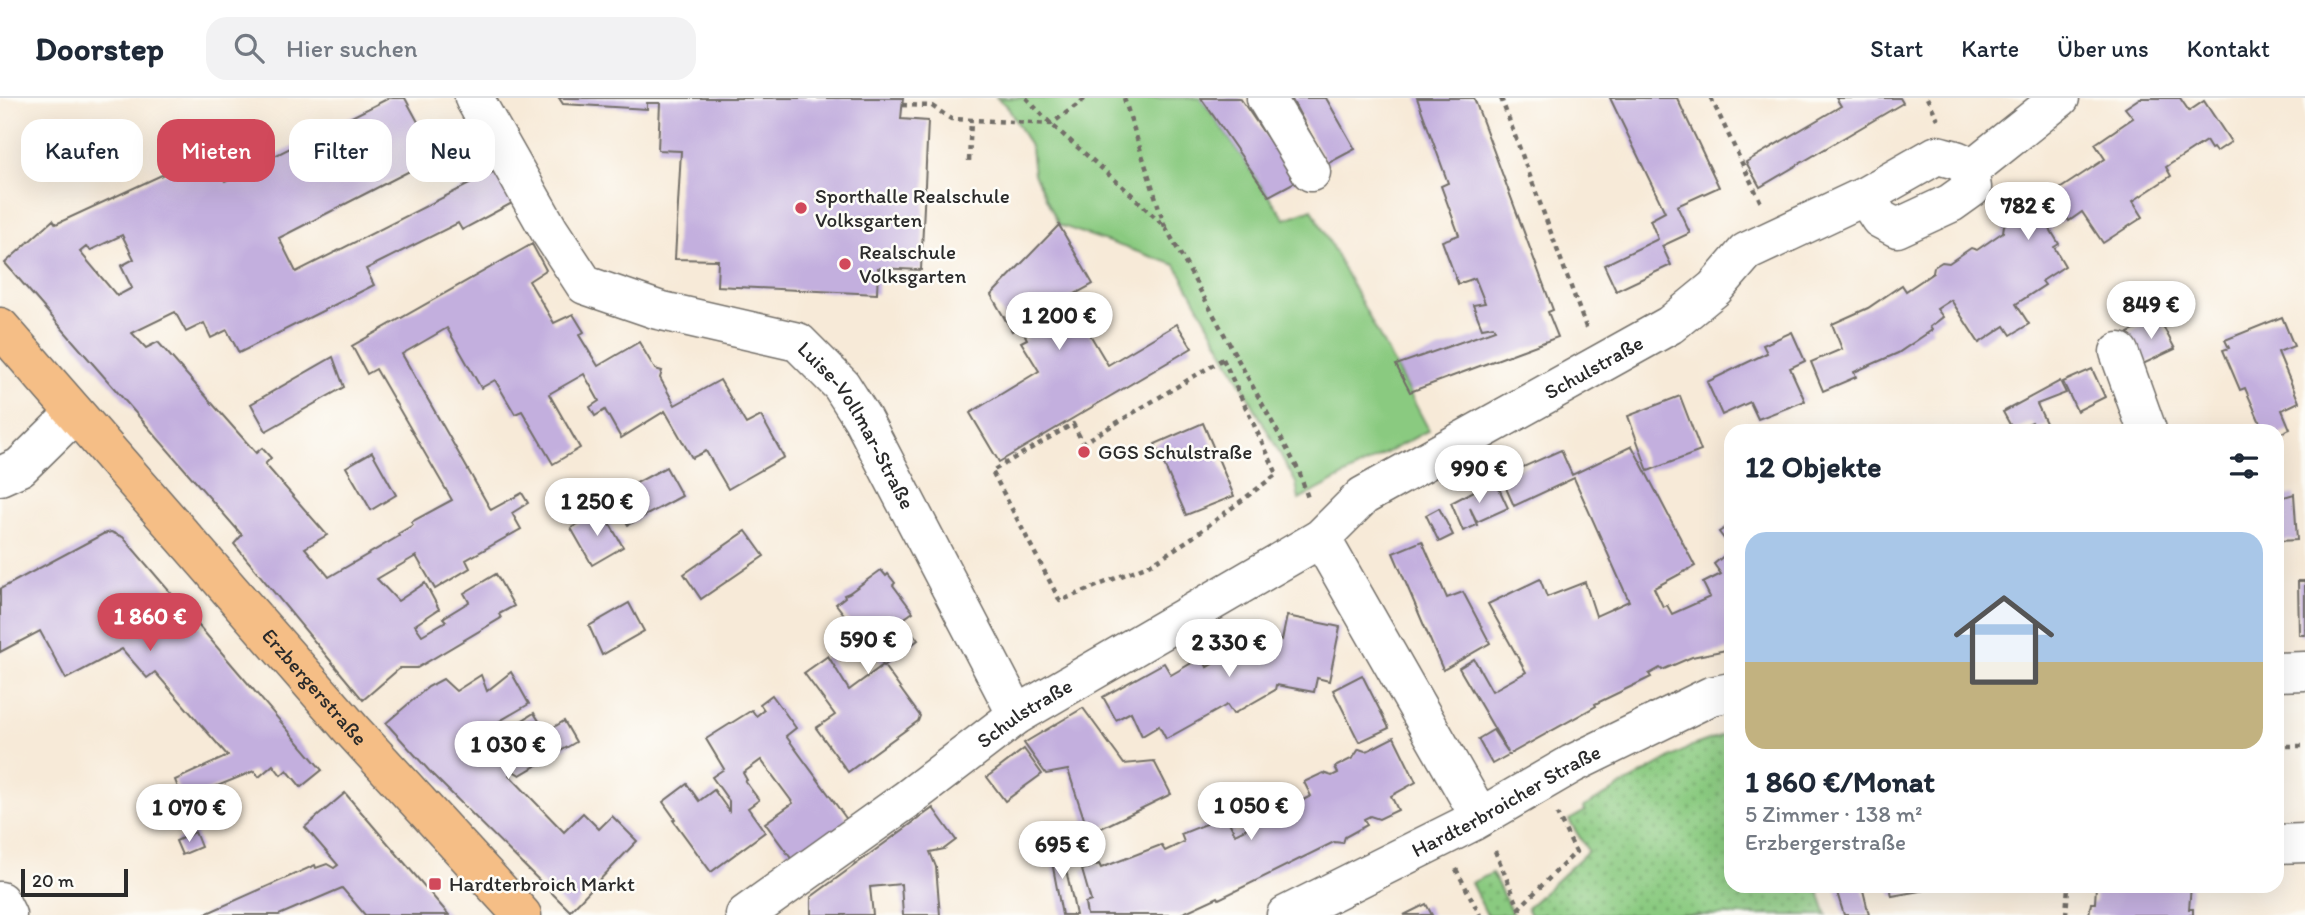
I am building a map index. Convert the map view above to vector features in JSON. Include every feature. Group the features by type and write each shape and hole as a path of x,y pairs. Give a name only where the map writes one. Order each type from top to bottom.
{"main road":[{"name":"Erzbergerstraße","path":"0,327 74,415 352,730 522,915"}],"street":[{"name":"Luise-Vollmar-Straße","path":"474,98 549,230 585,285 658,310 798,342 841,386 866,426 1017,715"},
{"path":"1266,98 1311,172"},
{"name":"Schulstraße","path":"745,915 906,800 1017,715 1321,538 1363,496 1670,325 1715,288 1746,252 1866,196 1937,155 1961,161 1970,170 2060,98"},
{"path":"2119,352 2145,424"},
{"path":"0,476 20,467 74,415"},
{"path":"1321,538 1480,817"},
{"path":"2284,672 2305,671"},
{"name":"Hardterbroicher Straße","path":"1286,915 1480,817 1572,764 1711,696 1724,693"},
{"path":"2284,844 2305,843"},
{"path":"0,901 7,915"}],"path":[{"path":"1026,98 1166,228"},
{"path":"902,105 932,106 951,119 1051,124 1086,98"},
{"path":"1124,98 1166,228 1299,471 1321,538"},
{"path":"1501,98 1599,365"},
{"path":"1711,98 1777,238"},
{"path":"969,161 971,121"},
{"path":"1223,359 1277,474 1193,537 1153,563 1060,601 992,471 1073,424 1083,443 1223,359"},
{"path":"2284,746 2305,746"},
{"path":"1518,909 1576,852 1542,781"},
{"path":"1480,817 1522,915"},
{"path":"1440,838 1480,915"},
{"path":"2066,915 2068,893"}],"green space":[{"path":"997,98 1201,98 1285,219 1312,209 1429,430 1299,500 1296,483 1176,265 1059,225 1034,174 1031,148 1007,106"},
{"path":"1724,735 1724,893 1819,893 1827,915 1531,915 1527,908 1588,851 1569,820 1585,811 1584,807 1692,746"},
{"path":"1492,873 1513,915 1487,915 1471,883"}],"building":[{"path":"389,98 405,98 416,119 406,119 406,173 392,180 392,119 348,119"},
{"name":"Sporthalle Realschule Volksgarten","path":"559,98 903,98 901,119 928,121 921,270 878,268 877,294 717,286 718,260 675,259 681,151 658,150 660,103 647,103 647,109 563,104"},
{"path":"1201,98 1240,98 1297,181 1269,196"},
{"path":"1291,98 1326,98 1355,149 1327,164"},
{"path":"1417,98 1474,98 1553,310 1548,312 1558,337 1410,392 1396,365 1495,330 1493,326 1482,328 1473,305 1485,303 1475,278 1458,284 1442,241 1459,235 1441,186 1448,183"},
{"path":"1610,98 1677,98 1719,187 1677,206 1690,233 1662,246 1671,265 1616,291 1604,265 1658,239 1650,220 1665,212"},
{"path":"1836,98 1900,98 1903,103 1760,187 1746,162 1841,106"},
{"path":"2140,98 2180,98 2189,111 2204,101 2231,142 2216,152 2206,141 2166,167 2171,176 2133,201 2143,217 2103,243 2082,212 2050,229 2059,244 2054,247 2065,266 2042,281 2045,285 2016,304 2029,324 2011,335 2005,326 1979,343 1951,300 1937,309 1943,317 1930,327 1932,330 1898,353 1854,372 1856,377 1823,391 1811,362 1842,349 1832,324 1868,308 1902,285 1906,291 1933,273 1934,267 1942,262 1949,263 1971,248 1977,250 2003,232 2004,225 2025,212 2023,208 2049,190 2052,194 2105,159 2095,144 2133,118 2125,108"},
{"path":"289,149 289,182 388,182 279,238 296,272 473,182 495,182 497,170 514,202 462,230 458,223 366,269 374,285 239,353 227,330 211,338 204,323 186,332 175,312 132,333 146,348 158,342 256,453 262,448 271,458 265,464 327,535 305,548 329,577 399,536 398,534 413,525 411,522 452,500 376,369 367,374 352,346 532,244 546,270 529,281 554,323 573,314 584,332 579,335 598,366 639,342 655,369 662,371 660,378 675,405 720,380 746,424 761,416 784,457 728,489 706,451 692,458 665,411 621,438 605,410 595,416 590,407 599,401 584,374 549,394 580,448 553,464 522,411 515,414 495,380 481,388 447,328 402,354 491,510 522,493 528,503 512,513 521,529 466,560 470,568 435,589 416,556 377,579 398,601 425,583 439,609 415,625 422,635 446,621 443,618 469,602 464,593 496,574 514,606 499,614 501,618 417,668 400,668 363,700 234,544 242,535 5,263 53,220 56,224 157,177 157,182 275,182 275,156","holes":["122,235 134,259 121,266 132,288 117,296 80,252 86,247 91,250"]},
{"path":"1059,225 1093,284 1066,299 1108,365 1177,324 1192,348 999,462 970,413 1039,371 1021,342 1027,339 1020,326 1012,331 991,295"},
{"path":"2282,317 2294,346 2278,352 2299,402 2282,410 2290,429 2284,432 2284,424 2261,424 2245,388 2240,390 2223,350 2229,348 2225,340"},
{"path":"2159,318 2175,349 2143,364 2128,333"},
{"path":"1792,332 1805,361 1790,368 1805,401 1758,419 1750,402 1722,415 1707,382 1767,353 1763,345"},
{"path":"333,357 344,387 266,431 251,404"},
{"path":"2092,369 2105,397 2077,411 2063,382"},
{"path":"2060,381 2066,393 2037,404 2047,424 2010,424 2003,412"},
{"path":"1680,396 1701,451 1648,471 1628,416"},
{"path":"1203,423 1234,496 1186,515 1155,444"},
{"path":"1632,446 1695,566 1654,588 1663,607 1667,605 1672,614 1710,597 1703,583 1721,574 1714,564 1724,556 1724,650 1692,657 1662,670 1660,668 1649,674 1651,677 1595,704 1596,706 1492,764 1478,739 1493,730 1508,752 1459,668 1474,659 1492,691 1526,672 1488,604 1540,579 1547,597 1585,582 1596,616 1629,601 1574,478 1514,506 1501,477 1561,450 1572,475"},
{"path":"372,452 396,495 371,510 346,467"},
{"path":"666,467 682,496 628,525 612,496"},
{"path":"1495,480 1508,508 1477,522 1470,508 1477,525 1463,531 1451,503"},
{"path":"2294,494 2297,540 2284,541 2284,497"},
{"path":"1439,508 1453,535 1439,542 1426,515"},
{"path":"602,510 623,547 592,565 571,528"},
{"path":"746,531 764,556 701,599 684,574"},
{"path":"111,532 123,537 322,770 301,787 287,770 281,775 273,765 259,777 254,771 183,800 175,780 228,756 155,672 147,678 122,649 66,679 40,631 0,652 0,589"},
{"path":"1422,541 1447,598 1463,592 1490,643 1443,670 1393,553"},
{"path":"881,570 895,583 893,585 913,612 902,620 918,640 884,666 920,716 918,721 848,772 816,728 835,715 804,673 828,656 849,690 883,665 836,604 844,595"},
{"path":"2298,581 2305,581 2305,635 2299,635"},
{"path":"629,603 644,631 602,655 589,626"},
{"path":"1287,616 1340,627 1329,681 1317,678 1314,692 1276,685 1275,690 1233,714 1227,705 1166,739 1159,726 1142,736 1131,712 1116,720 1103,697 1164,663 1171,675 1202,657 1207,667 1227,656 1222,647 1236,640 1241,648 1254,641 1255,634 1282,640"},
{"path":"511,672 529,704 474,736 489,750 493,746 491,740 534,713 546,732 564,721 576,742 520,775 513,771 509,775 564,832 583,813 599,829 612,816 637,841 570,911 433,775 386,723 428,687 443,679 456,691 481,675 487,691"},
{"path":"1362,675 1389,728 1359,742 1333,690"},
{"path":"772,695 796,728 786,736 848,821 793,861 765,823 793,803 761,760 743,773 747,780 745,781 759,800 748,808 765,832 711,872 663,802 687,784 699,801 714,790 729,811 729,801 712,777 724,769 706,739 752,710 756,716 764,710 760,704"},
{"path":"1083,708 1124,764 1154,761 1171,794 1089,834 1068,770 1046,774 1024,743"},
{"path":"1394,737 1416,782 1391,796 1398,810 1379,819 1370,816 1364,819 1367,825 1345,837 1343,843 1334,842 1219,899 1218,897 1179,915 1087,915 1085,903 1091,901 1082,870 1099,864 1101,868 1161,845 1165,851 1184,842 1181,834 1226,816 1235,834 1311,796 1304,782 1323,773 1332,776 1338,773 1335,767 1353,758 1359,749 1369,750"},
{"path":"1024,749 1042,774 1005,801 987,777"},
{"path":"345,793 449,915 365,915 342,888 279,915 203,915 315,865 316,868 327,864 334,868 338,865 305,827"},
{"path":"933,808 956,840 944,849 930,852 936,867 940,915 903,915 901,884 870,887 873,915 811,915 811,897"},
{"path":"195,832 201,847 182,855 176,841"},
{"path":"1060,844 1076,915 1062,915 1049,846"},
{"path":"1837,893 1864,893 1869,915 1844,915"},
{"path":"2096,893 2190,893 2189,909 2193,909 2193,915 2089,915 2091,903 2095,903"},
{"path":"1426,904 1432,915 1404,915"}],"place":[{"name":"Sporthalle Realschule Volksgarten","path":"801,208"},
{"name":"Realschule Volksgarten","path":"845,264"},
{"name":"GGS Schulstraße","path":"1084,452"},
{"name":"Hardterbroich Markt","path":"435,884"}]}
